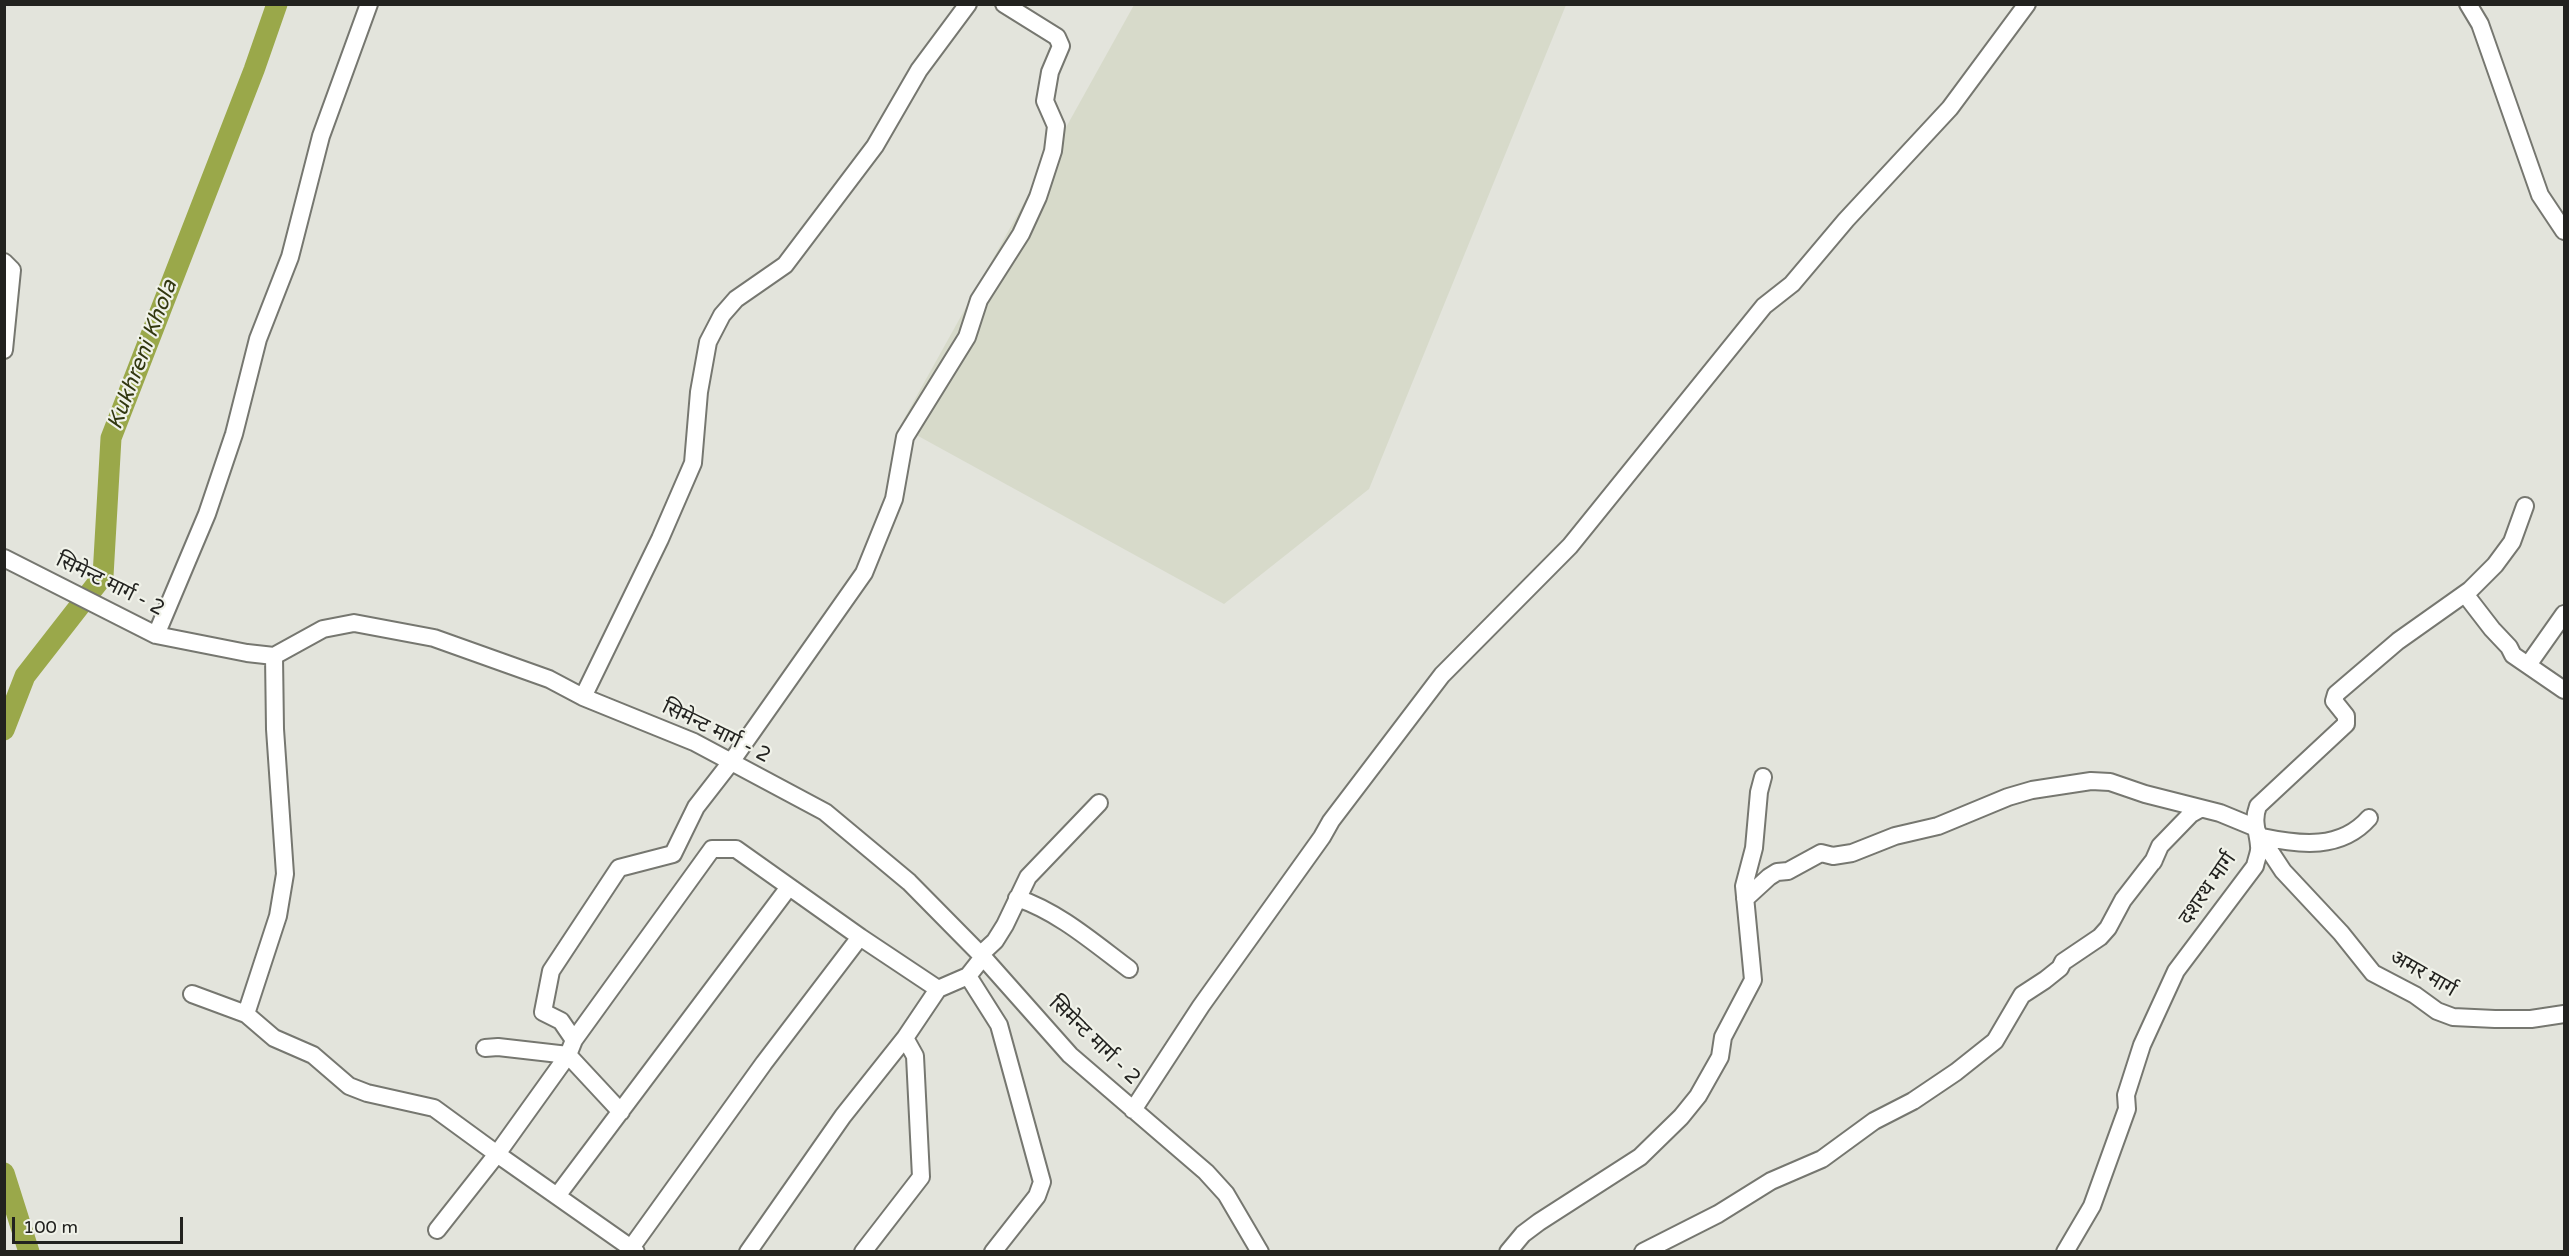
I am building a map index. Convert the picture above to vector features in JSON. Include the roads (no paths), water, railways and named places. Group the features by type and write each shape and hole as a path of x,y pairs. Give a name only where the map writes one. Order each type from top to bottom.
{"street":[{"path":"156,635 210,504 234,434 258,339 290,257 321,136 369,4"},
{"path":"583,697 660,539 693,463 699,392 708,342 722,315 736,299 785,265 875,146 919,70 968,4"},
{"path":"621,1112 571,1047 567,1026 543,1012 551,971 619,868 673,854 696,807 731,762 864,573 894,499 905,436 967,338 979,300 1021,234 1038,197 1053,151 1056,126 1045,101 1050,72 1061,46 1057,37 1004,4"},
{"path":"1133,1110 1201,1006 1322,837 1331,821 1442,675 1570,546 1764,306 1792,284 1846,220 1950,108 2027,4"},
{"path":"2468,4 2480,24 2540,195 2565,231"},
{"path":"4,262 12,270 4,350"},
{"name":"दशरथ मार्ग","path":"2066,1251 2092,1206 2127,1109 2126,1095 2142,1045 2176,971 2255,866 2259,848 2254,816 2258,806 2346,724 2346,716 2334,701 2336,694 2398,641 2465,594 2495,566 2512,542 2525,506"},
{"name":"सिमेन्ट मार्ग - 2","path":"4,558 156,635 247,653 274,656 323,629 354,623 434,638 549,679 583,697 694,742 825,812 909,882 981,956 1070,1055 1206,1172 1226,1194 1258,1251"},
{"path":"2465,594 2509,647 2513,655 2565,690"},
{"path":"2528,665 2565,614"},
{"path":"246,1014 278,916 285,874 275,729 274,656"},
{"path":"1508,1251 1522,1234 1640,1157 1681,1117 1698,1096 1720,1057 1723,1037 1753,980 1744,886 1754,848 1759,792 1763,777"},
{"path":"1745,899 1777,872 1788,871 1821,853 1833,856 1852,853 1895,836 1938,826 2008,797 2049,787 2091,781 2110,782 2220,813 2282,841 2329,843 2362,826 2369,818"},
{"path":"748,1251 843,1116 904,1038 938,989 968,976 981,956 995,941 1028,877 1099,803"},
{"path":"1643,1251 1718,1214 1771,1181 1822,1159 1874,1121 1913,1101 1956,1072 1995,1041 2022,995 2060,968 2063,962 2100,938 2123,900 2153,861 2160,846 2200,809"},
{"name":"अमर मार्ग","path":"2258,832 2283,870 2341,933 2373,973 2415,995 2437,1011 2453,1017 2495,1019 2531,1019 2565,1014"},
{"path":"437,1230 498,1154 712,849 736,849 938,989"},
{"path":"557,1196 789,887"},
{"path":"1017,898 1036,905 1055,916 1129,969"},
{"path":"192,994 246,1014 274,1038 313,1055 349,1086 367,1093 434,1108 634,1250 765,1064 860,937"},
{"path":"968,976 999,1025 1042,1182 1037,1196 993,1251"},
{"path":"863,1251 921,1176 915,1056 904,1038"},
{"path":"485,1048 571,1047"}],"waterway":[{"name":"Kukhreni Khola","path":"4,730 25,676 103,576 111,438 254,70 277,4"},
{"name":"Kukhreni Khola","path":"4,1173 29,1252"}]}
